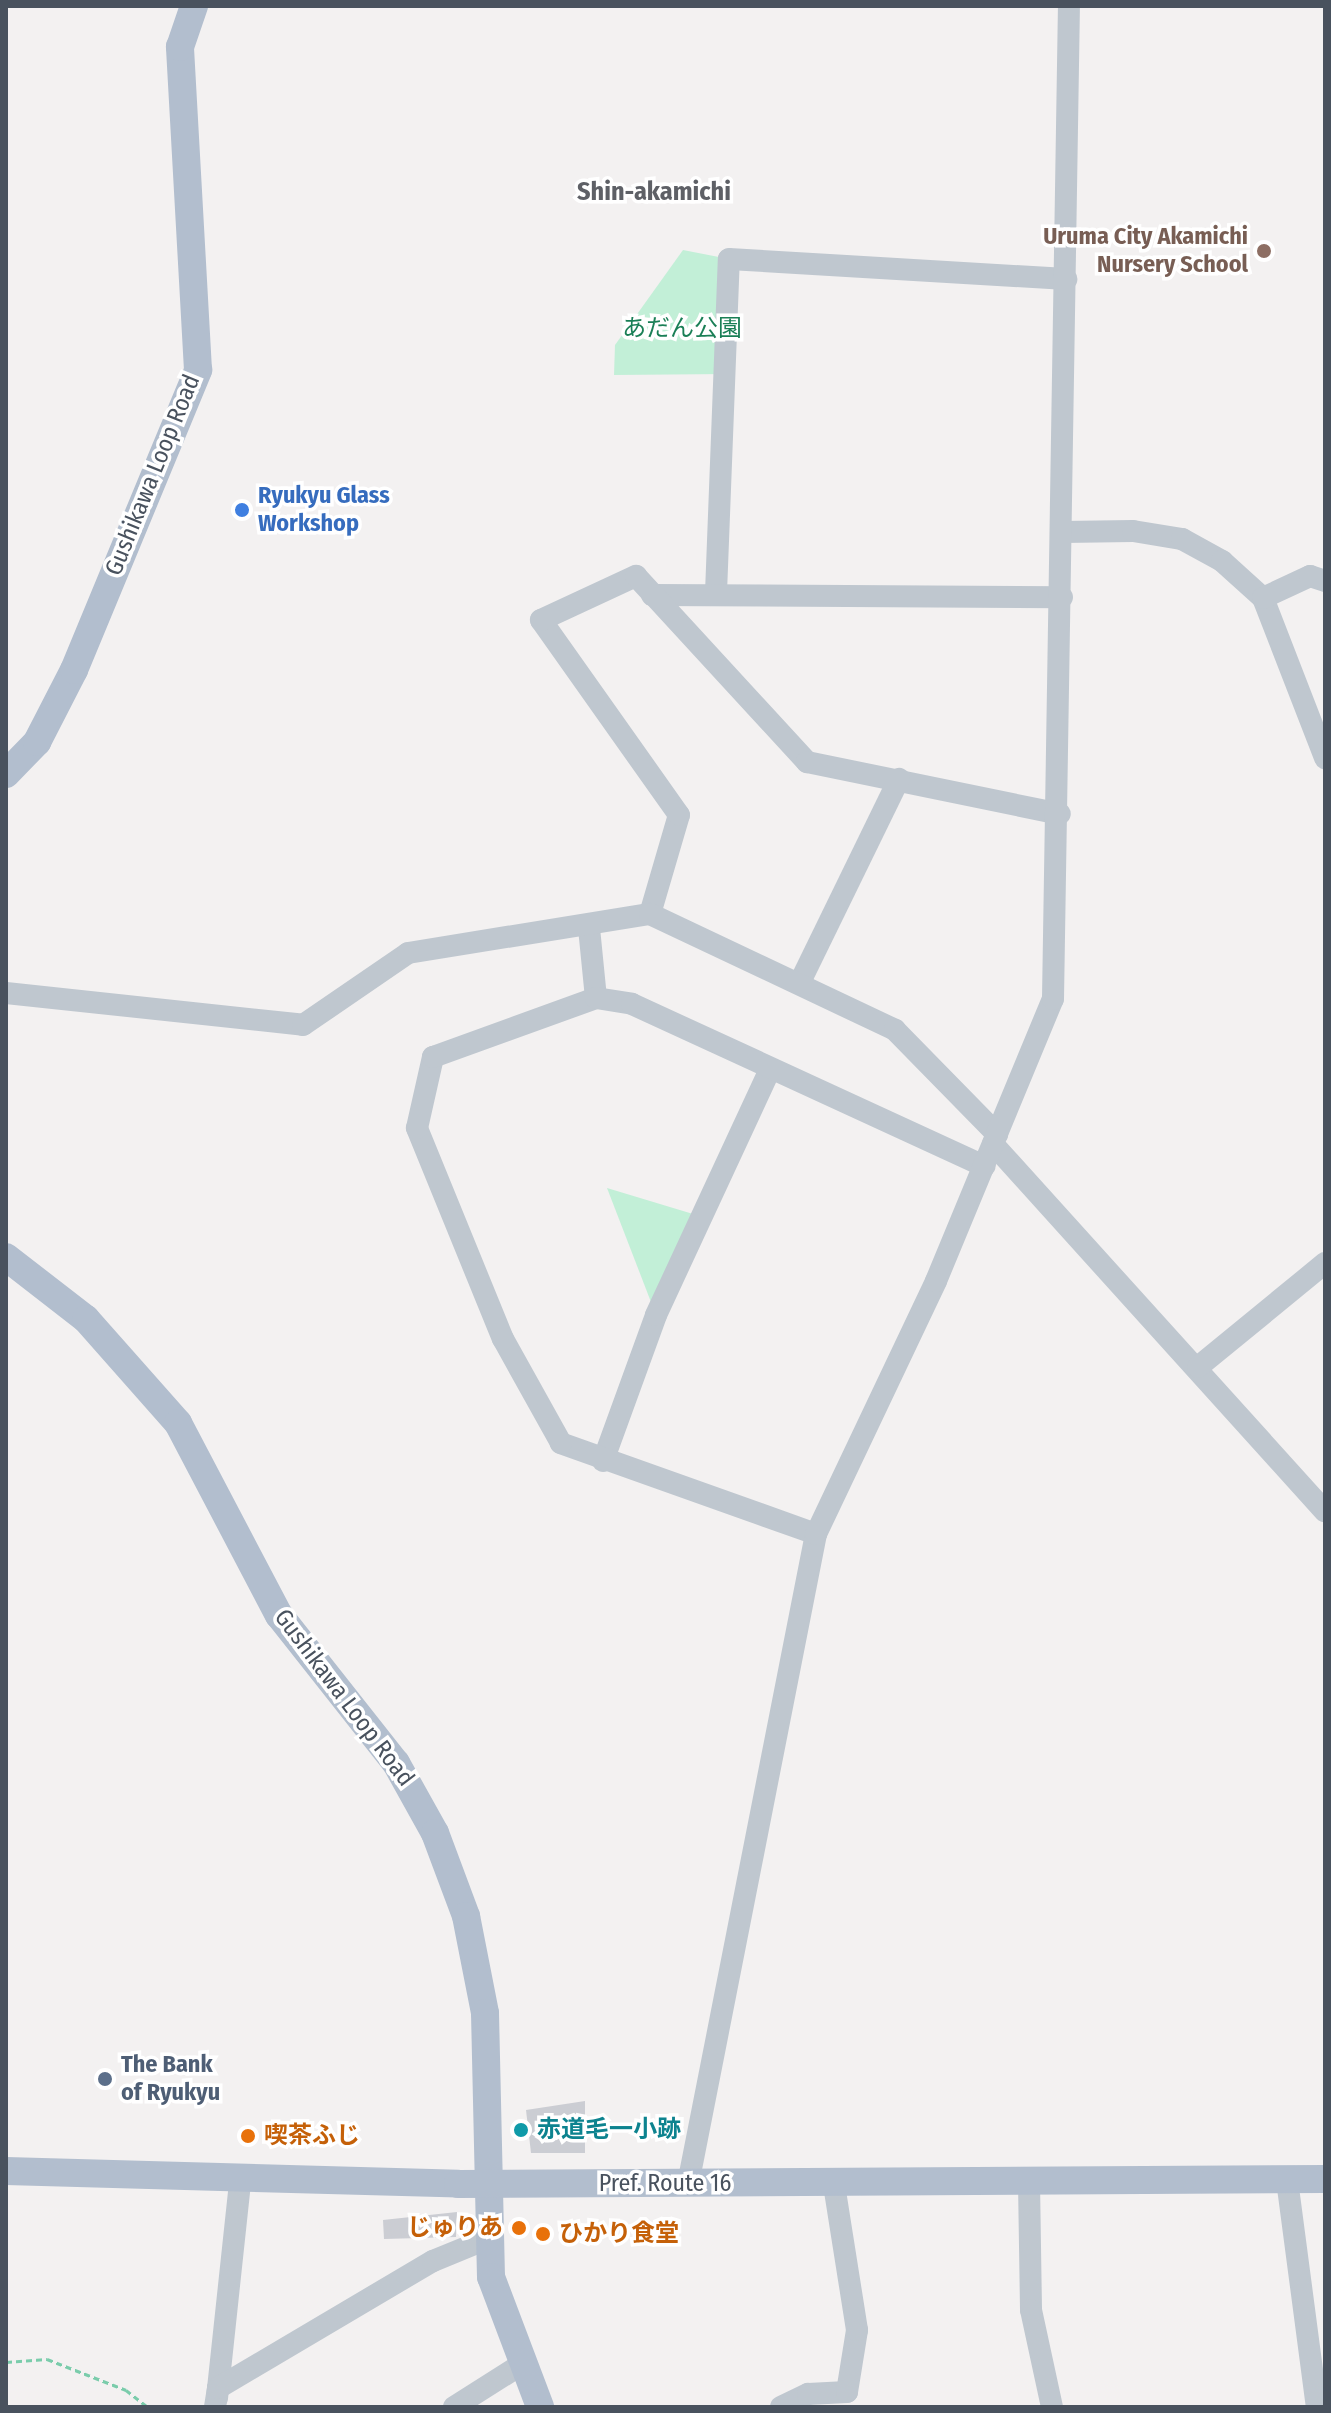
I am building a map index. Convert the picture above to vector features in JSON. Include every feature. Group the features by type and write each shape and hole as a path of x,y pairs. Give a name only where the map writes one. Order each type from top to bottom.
{"main road":[{"name":"Gushikawa Loop Road","path":"6,774 37,742 74,670 198,370 180,47 194,6"},
{"name":"Gushikawa Loop Road","path":"6,1257 86,1319 178,1423 279,1615 416,1795 452,1874 472,1946 491,2070 491,2277 540,2407"},
{"name":"Pref. Route 16","path":"6,2171 240,2181 492,2184 1325,2179"}],"street":[{"path":"688,2184 816,1534 985,1166 1053,999 1060,814 1069,6"},
{"path":"716,593 729,259 1066,279"},
{"path":"1063,532 1133,531 1182,539 1222,561 1263,598 1325,758"},
{"path":"650,914 679,815 541,620 636,576 807,762 850,776 899,779 1060,814"},
{"path":"1263,598 1310,576 1325,581"},
{"path":"652,595 1062,597"},
{"path":"800,982 899,779"},
{"path":"6,993 303,1025 408,953 589,928 650,914 800,982 895,1030 1325,1511"},
{"path":"589,928 596,998"},
{"path":"816,1534 603,1461 561,1443 503,1339 417,1128 433,1057 596,998 632,1004 985,1166"},
{"path":"603,1461 656,1315 770,1069"},
{"path":"1198,1367 1325,1263"},
{"path":"1287,2180 1316,2321 1317,2407"},
{"path":"216,2401 240,2181"},
{"path":"1029,2182 1031,2310 1052,2407"},
{"path":"781,2407 808,2394 847,2392 857,2330 834,2184"},
{"path":"216,2401 433,2261 489,2238"},
{"path":"454,2407 522,2364"}],"path":[{"path":"6,2362 47,2359 126,2390 148,2407"}],"green space":[{"name":"あだん公園","path":"683,250 729,259 728,374 614,375 615,345"},
{"path":"607,1188 703,1217 656,1315"}],"building":[{"path":"585,2101 585,2153 531,2153 526,2110"},
{"path":"457,2212 456,2237 384,2239 383,2220"}],"place":[{"name":"Uruma City Akamichi Nursery School","path":"1264,251"},
{"name":"Ryukyu Glass Workshop","path":"242,510"},
{"name":"The Bank of Ryukyu","path":"105,2079"},
{"name":"赤道毛一小跡","path":"521,2130"},
{"name":"喫茶ふじ","path":"248,2136"},
{"name":"じゅりあ","path":"519,2228"},
{"name":"ひかり食堂","path":"543,2234"}],"district":[{"name":"Shin-akamichi","path":"654,192"}]}
